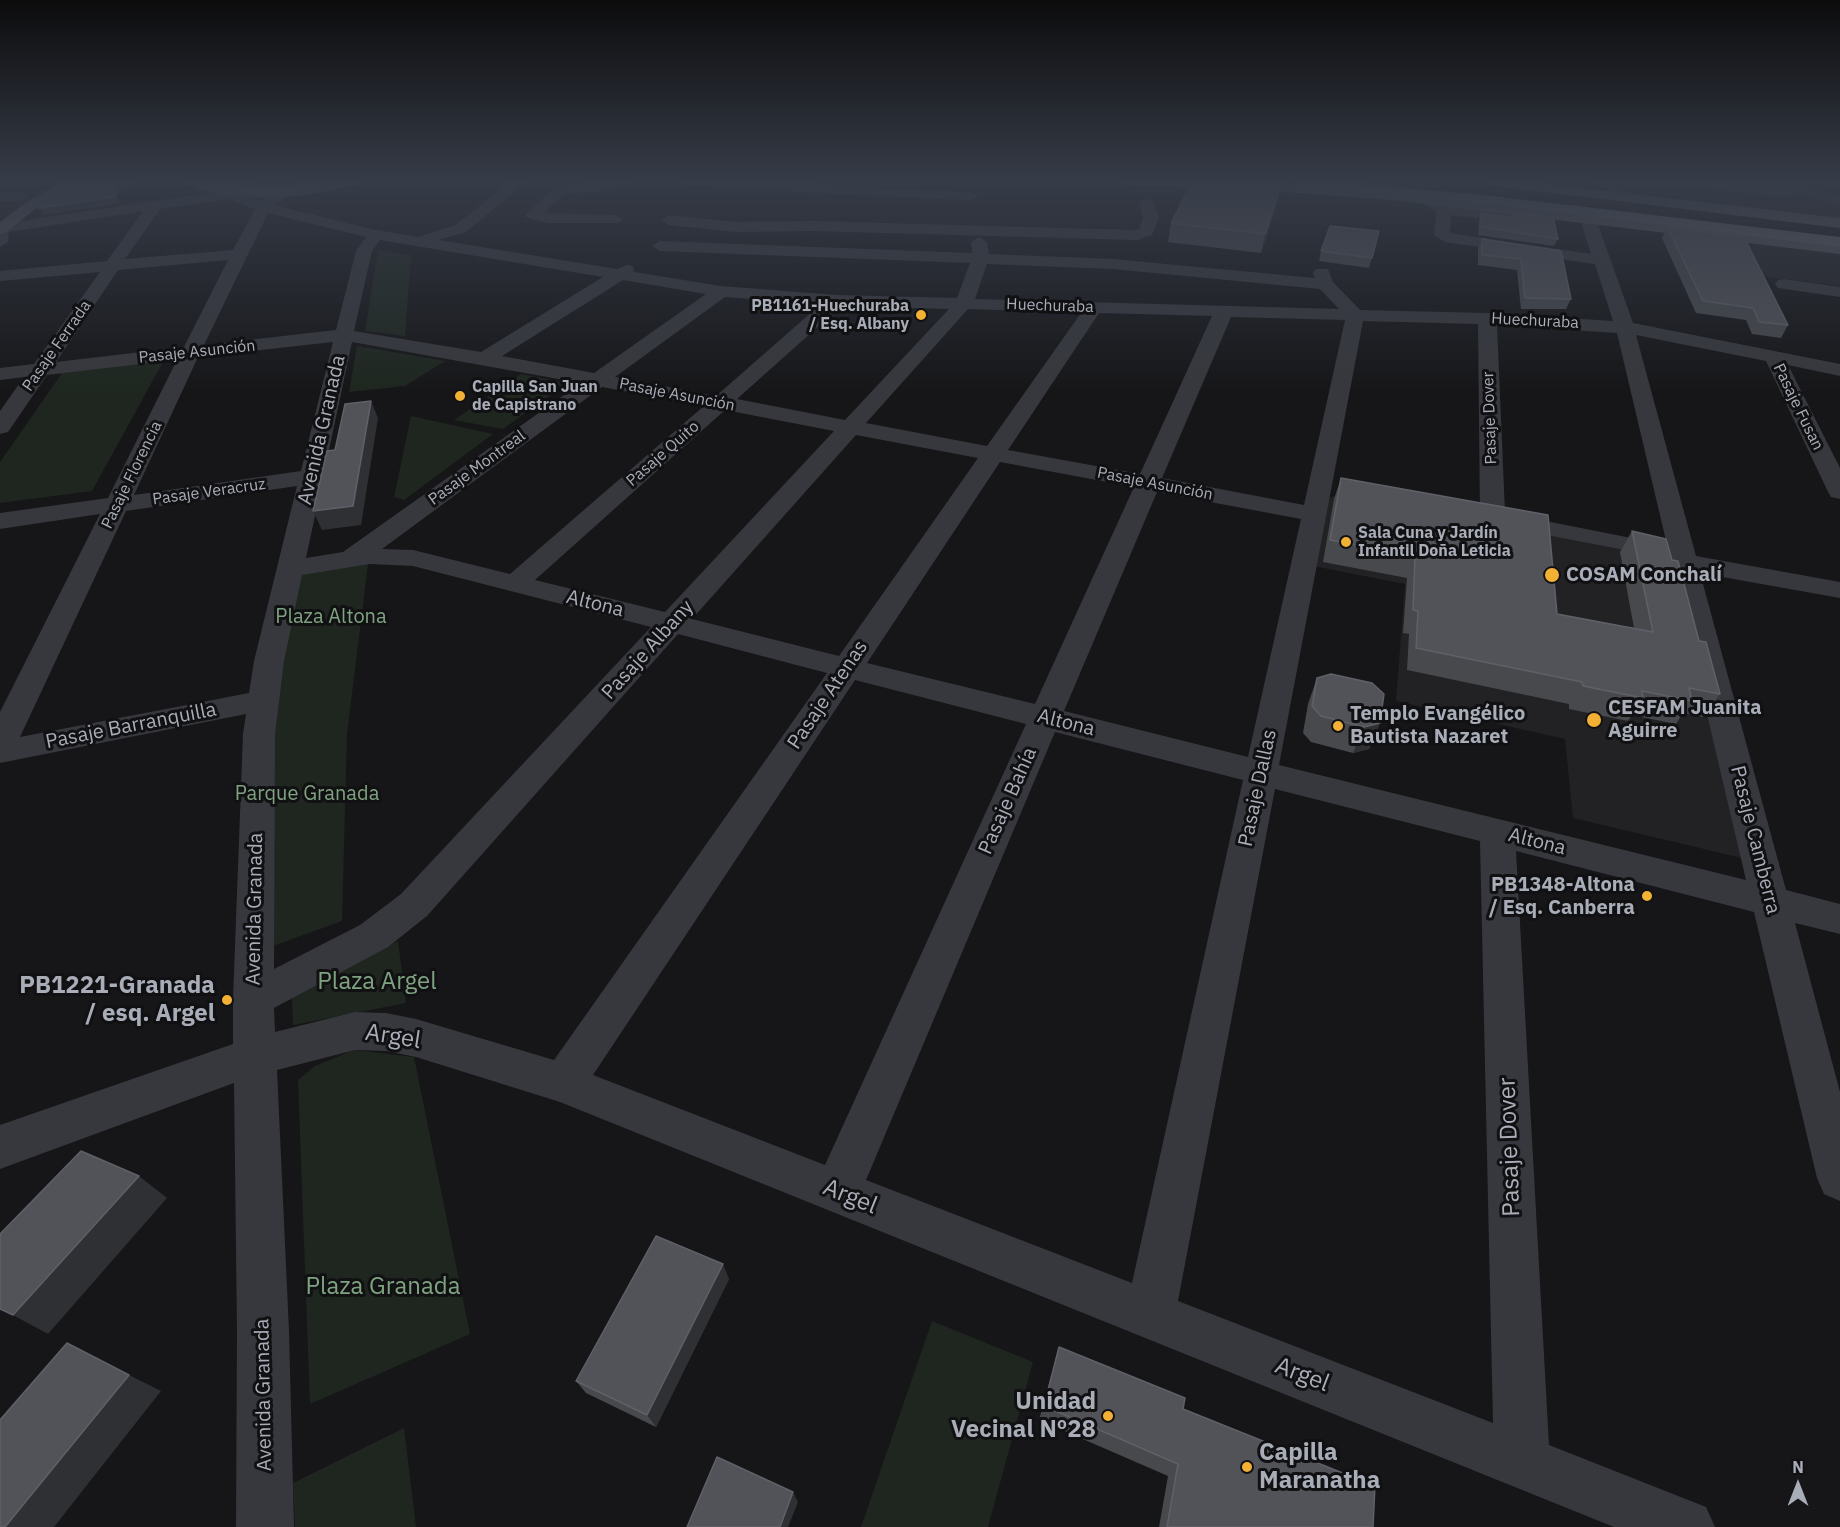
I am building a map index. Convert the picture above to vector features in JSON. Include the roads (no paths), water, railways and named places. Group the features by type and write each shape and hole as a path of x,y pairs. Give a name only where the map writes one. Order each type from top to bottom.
{"street":[{"name":"Pasaje Ferrada","path":"0,427 122,253"},
{"name":"Avenida Granada","path":"265,1527 253,999 259,734 262,701 289,569 363,253"},
{"name":"Huechuraba","path":"482,253 721,291 837,300 1487,319 1625,328 1773,355 1840,370"},
{"path":"483,359 619,275 646,253"},
{"name":"Pasaje Albany","path":"253,999 374,936 406,912 964,303 979,253"},
{"path":"1018,253 1113,264 1324,278 1355,315"},
{"path":"1550,253 1602,260"},
{"name":"Pasaje Camberra","path":"1600,253 1625,328 1840,1178"},
{"path":"0,276 238,254"},
{"name":"Pasaje Florencia","path":"0,744 238,254"},
{"path":"1784,284 1840,292"},
{"name":"Pasaje Montreal","path":"349,560 721,291"},
{"name":"Pasaje Quito","path":"515,584 837,300"},
{"name":"Pasaje Atenas","path":"563,1083 1094,307"},
{"name":"Pasaje Bahía","path":"837,1192 1224,311"},
{"name":"Pasaje Dallas","path":"1150,1315 1262,772 1326,498 1355,315"},
{"name":"Pasaje Dover","path":"1487,319 1482,516 1653,548 1684,562"},
{"name":"Pasaje Asunción","path":"0,374 343,335 598,380 1148,483 1326,498"},
{"name":"Pasaje Fusan","path":"1773,355 1840,492"},
{"name":"Pasaje Veracruz","path":"0,521 311,477"},
{"name":"Altona","path":"289,569 385,556 413,558 1840,919"},
{"path":"1684,562 1840,590"},
{"name":"Pasaje Barranquilla","path":"0,752 262,701"},
{"name":"Pasaje Dover","path":"1497,832 1522,1462"},
{"name":"Argel","path":"0,1147 256,1056 355,1031 386,1032 416,1038 563,1083 1686,1527"}],"place":[{"name":"PB1161-Huechuraba / Esq. Albany","path":"921,315"},
{"name":"Capilla San Juan de Capistrano","path":"460,396"},
{"name":"Sala Cuna y Jardín Infantil Doña Leticia","path":"1346,542"},
{"name":"COSAM Conchalí","path":"1552,575"},
{"name":"CESFAM Juanita Aguirre","path":"1594,720"},
{"name":"Templo Evangélico Bautista Nazaret","path":"1338,726"},
{"name":"PB1348-Altona / Esq. Canberra","path":"1647,896"},
{"name":"PB1221-Granada / esq. Argel","path":"227,1000"},
{"name":"Unidad Vecinal Nº28","path":"1108,1416"},
{"name":"Capilla Maranatha","path":"1247,1467"}],"park label":[{"name":"Plaza Altona","path":"331,617"},
{"name":"Parque Granada","path":"307,794"},
{"name":"Plaza Argel","path":"377,982"},
{"name":"Plaza Granada","path":"383,1287"}]}
